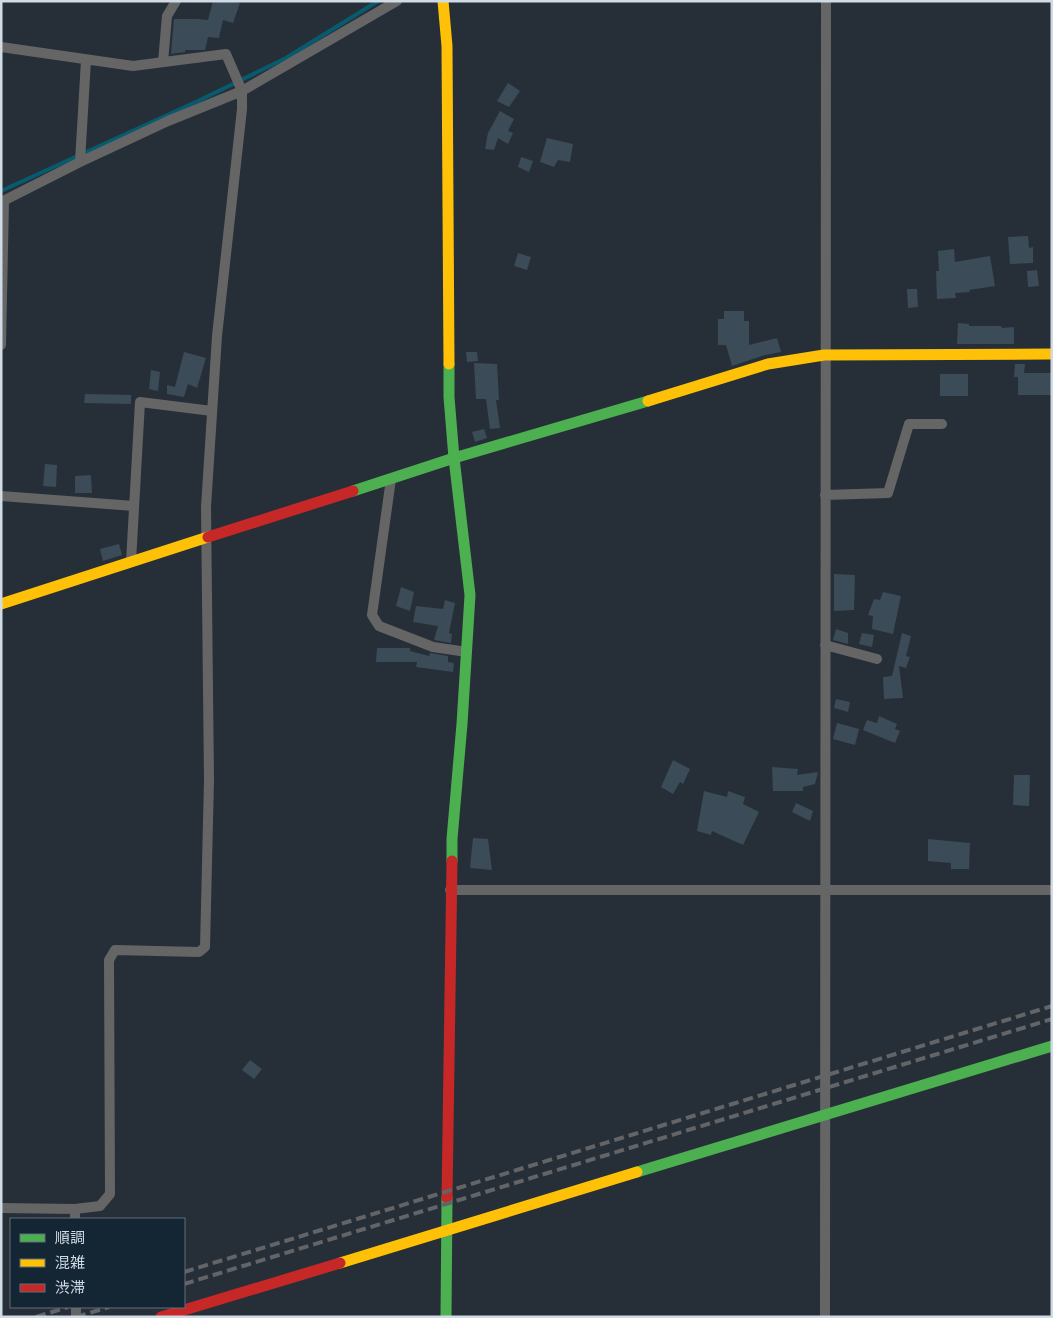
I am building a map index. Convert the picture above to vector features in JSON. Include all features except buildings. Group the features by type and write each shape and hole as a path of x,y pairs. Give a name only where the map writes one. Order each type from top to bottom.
{"street":[{"path":"163,62 168,16 176,1"},
{"path":"1,345 2,202 80,162 168,122 242,92 397,1"},
{"path":"443,1 447,46 449,397 470,595 450,890 446,1317"},
{"path":"825,1317 824,355 826,1"},
{"path":"1,47 133,66 226,54 242,92 242,109 218,336 206,508 209,780 205,947 199,952 114,950 109,960 110,1194 100,1206 75,1214 1,1208"},
{"path":"80,162 86,60"},
{"path":"1,604 207,536 454,458 694,388 768,364 824,355 1052,354"},
{"path":"131,562 140,402 212,411"},
{"path":"825,495 888,493 909,424 942,424"},
{"path":"391,479 372,615 379,626 432,647 467,652"},
{"path":"1,496 134,506"},
{"path":"825,645 877,659"},
{"path":"450,890 1052,890"},
{"path":"161,1317 1052,1046"}],"waterway":[{"path":"1,191 198,101 286,58 378,1"}],"railway":[{"path":"185,1272 1052,1006"},
{"path":"185,1284 1052,1019"},
{"path":"36,1317 65,1308"},
{"path":"76,1317 106,1308"}],"traffic: fast":[{"path":"449,364 449,397 454,458 470,595 452,861"},
{"path":"353,491 454,458 648,401"},
{"path":"637,1172 1052,1046"},
{"path":"446,1317 447,1198"}],"traffic: slow":[{"path":"443,1 447,46 449,364"},
{"path":"648,401 768,364 824,355 1052,354"},
{"path":"1,604 208,537"},
{"path":"340,1263 637,1172"}],"traffic: jam":[{"path":"208,537 353,491"},
{"path":"447,1198 452,861"},
{"path":"161,1317 340,1263"}]}
